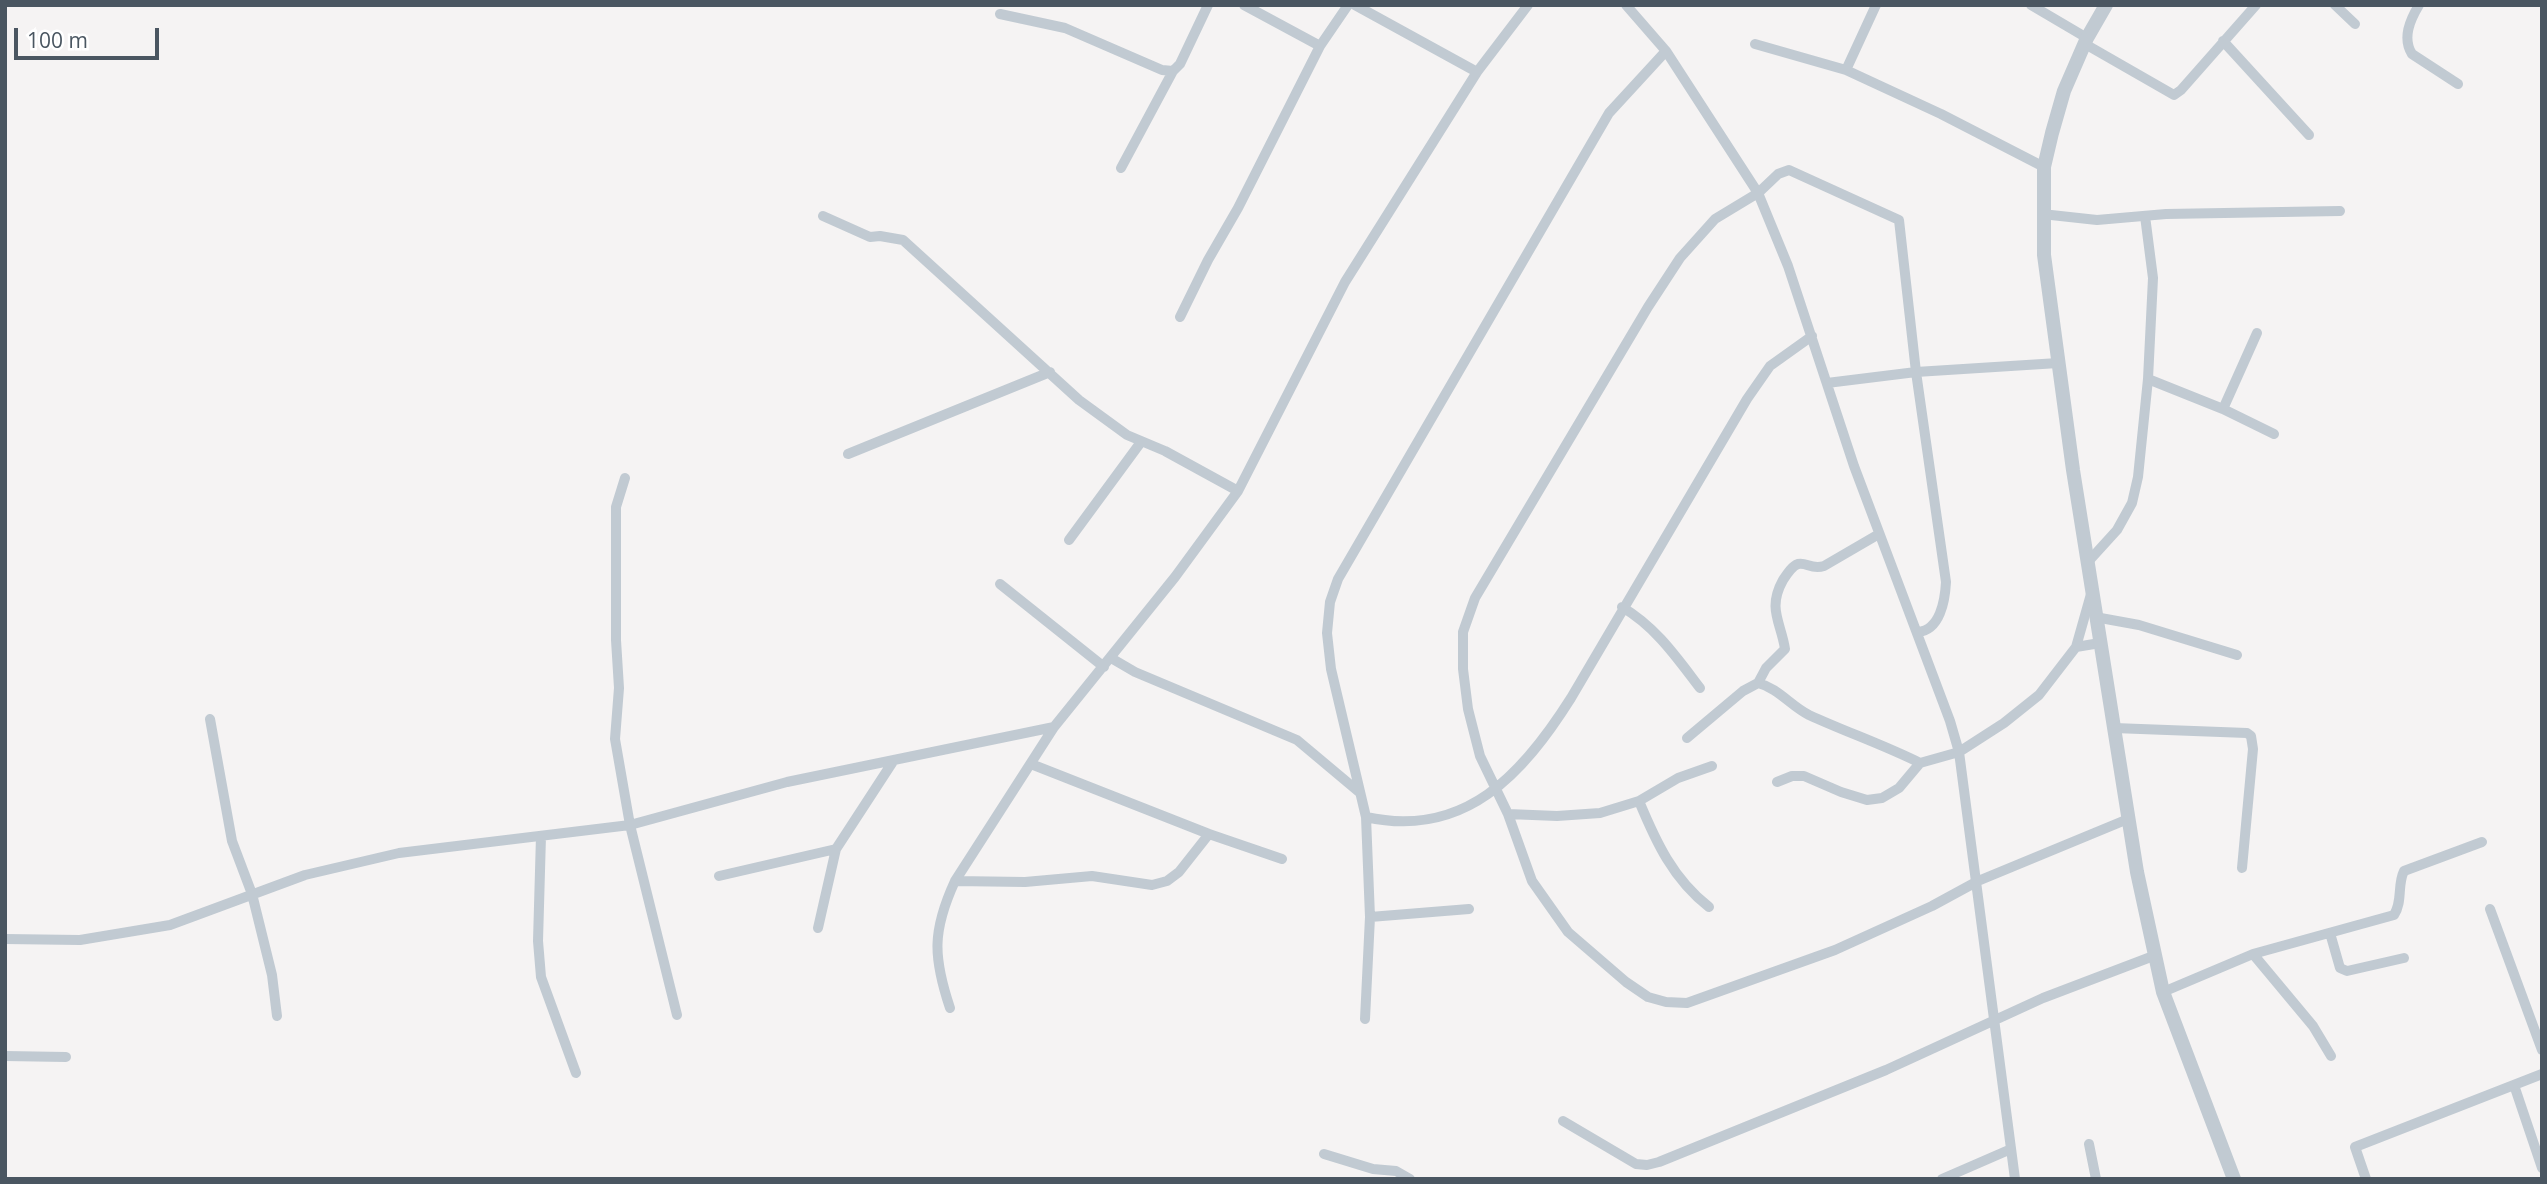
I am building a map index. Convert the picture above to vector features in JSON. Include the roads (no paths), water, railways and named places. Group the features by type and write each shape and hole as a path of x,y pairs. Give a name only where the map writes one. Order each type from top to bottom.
{"street":[{"path":"1121,168 1173,71 1180,64 1208,5"},
{"path":"1244,5 1261,9 1320,46"},
{"path":"1180,317 1320,46 1348,5"},
{"path":"1355,5 1477,72"},
{"path":"950,1008 939,974 936,942 946,900 955,881 1054,727 1108,663 1238,491 1345,282 1477,72 1528,5"},
{"path":"1626,5 1667,51 1758,193 1788,266 1879,534 1918,632 1959,752 2015,1179"},
{"path":"1846,71 1876,5"},
{"path":"2031,5 2174,95 2256,5"},
{"path":"2106,5 2086,41 2064,91 2044,167 2044,255 2095,617 2137,872 2164,992 2234,1179"},
{"path":"2335,5 2355,24"},
{"path":"2420,5 2407,33 2407,47 2412,54 2458,84"},
{"path":"1000,14 1066,28 1162,70 1173,71"},
{"path":"2223,41 2309,135"},
{"path":"1755,44 1846,71 1941,114 2044,167"},
{"path":"1365,1019 1370,917 1366,817 1331,669 1327,633 1330,602 1338,579 1609,113 1667,51"},
{"path":"1918,632 1931,628 1939,614 1945,597 1946,582 1916,372 1899,220 1788,170 1778,174 1758,193 1715,219 1680,258 1641,318 1475,598 1463,632 1466,696 1480,756 1508,814 1532,881 1568,932 1626,982 1648,997 1665,1002 1687,1003 1822,954 1932,906 1978,881 2128,819"},
{"path":"2042,214 2097,220 2145,216 2340,211"},
{"path":"823,216 870,237 903,240 1079,400 1141,442 1165,451 1238,491"},
{"path":"2087,563 2117,530 2132,503 2138,477 2148,379 2153,278 2145,216"},
{"path":"2223,409 2257,334"},
{"path":"1366,817 1408,822 1437,817 1475,803 1496,790 1522,765 1550,730 1747,399 1770,366 1812,336"},
{"path":"1827,383 1916,372 2059,363"},
{"path":"848,454 1050,372"},
{"path":"2148,379 2223,409 2274,434"},
{"path":"1069,540 1141,442"},
{"path":"625,478 616,507 616,640 619,688 615,738 630,825 677,1015"},
{"path":"1687,738 1743,691 1758,683 1766,668 1785,649 1775,611 1777,592 1785,576 1795,565 1803,563 1815,569 1825,566 1879,534"},
{"path":"1000,584 1108,663 1297,740 1359,792"},
{"path":"1777,782 1792,776 1804,776 1840,792 1867,800 1882,798 1899,788 1920,763 1959,752 2004,723 2039,695 2076,647 2092,594"},
{"path":"1622,607 1658,634 1700,688"},
{"path":"2095,617 2139,625 2237,655"},
{"path":"2076,647 2100,643"},
{"path":"1758,683 1767,686 1806,713 1920,763"},
{"path":"210,719 232,841 252,894 272,975 277,1016"},
{"path":"5,939 80,940 170,925 305,875 399,853 630,825 788,782 1054,727"},
{"path":"2114,728 2247,733 2250,736 2253,749 2242,868"},
{"path":"818,928 836,849 894,760"},
{"path":"1031,764 1209,834 1282,859"},
{"path":"1508,814 1557,816 1600,813 1639,801 1678,778 1712,766"},
{"path":"1639,801 1654,839 1674,873 1690,892 1709,907"},
{"path":"955,881 1025,882 1092,876 1152,885 1167,881 1179,872 1209,834"},
{"path":"541,836 538,941 541,977 576,1073"},
{"path":"2164,992 2253,954 2394,915 2401,898 2400,880 2404,871 2482,842"},
{"path":"719,876 836,849"},
{"path":"1370,917 1469,909"},
{"path":"2490,909 2542,1050"},
{"path":"2330,933 2340,968 2343,970 2404,958"},
{"path":"2253,954 2313,1026 2331,1056"},
{"path":"1563,1121 1636,1164 1659,1163 1886,1070 1995,1020 2156,955"},
{"path":"5,1056 66,1057"},
{"path":"2366,1179 2355,1147 2542,1074"},
{"path":"2514,1085 2542,1168"},
{"path":"2089,1144 2096,1179"},
{"path":"1942,1179 2011,1149"},
{"path":"1324,1154 1373,1168 1396,1171 1410,1179"}]}
